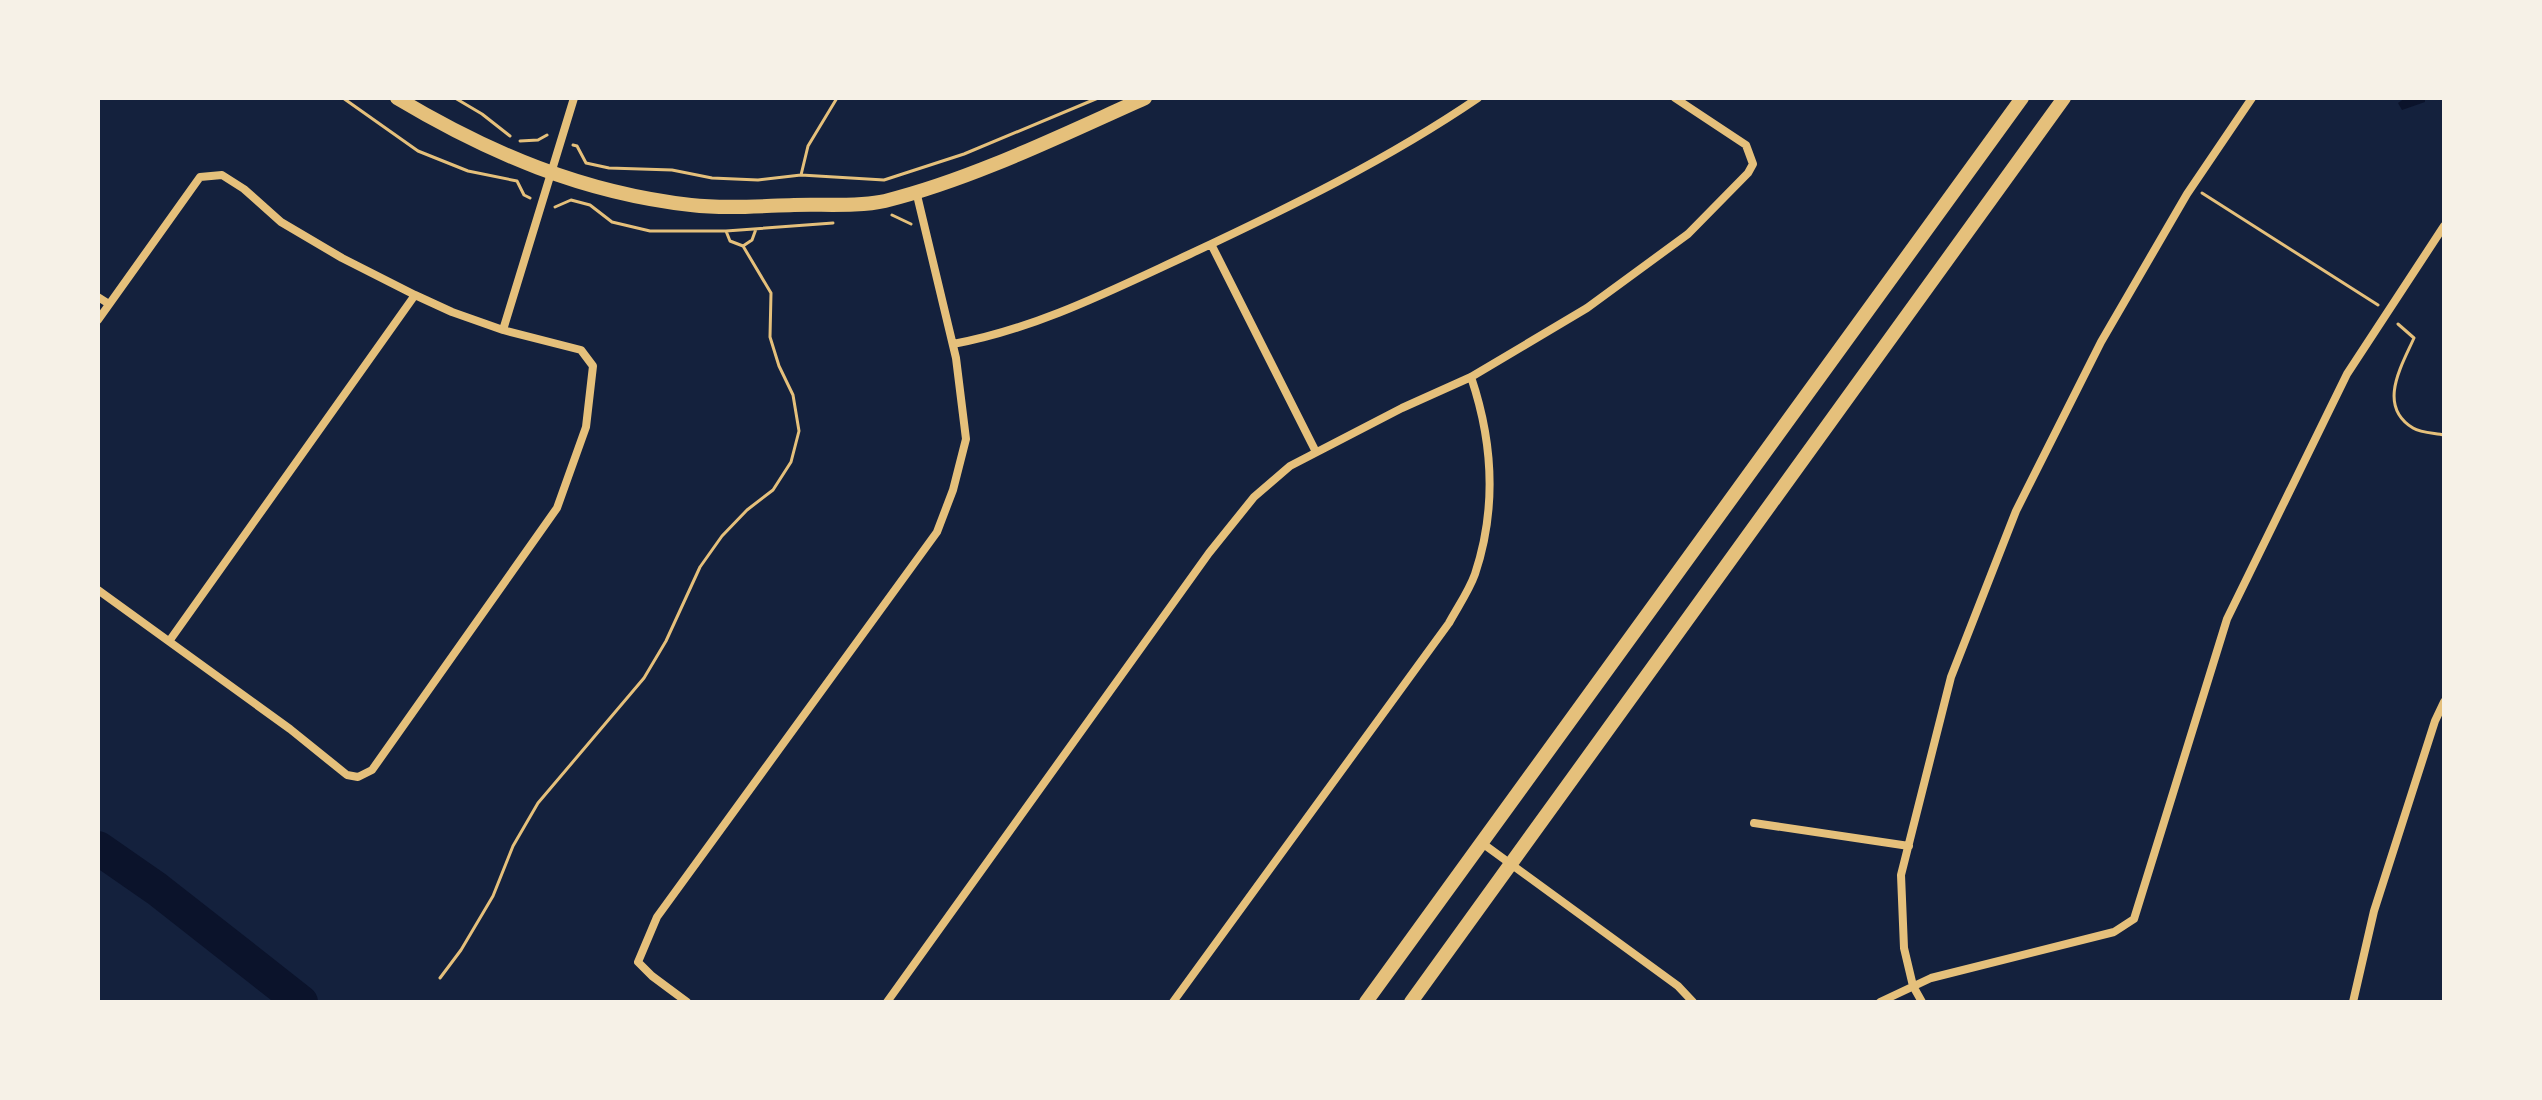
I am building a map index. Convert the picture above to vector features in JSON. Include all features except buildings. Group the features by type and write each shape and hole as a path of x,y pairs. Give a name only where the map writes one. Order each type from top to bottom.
{"street":[{"path":"397,98 455,133 551,174 620,193 693,206 882,202 987,167 1145,98"},
{"path":"503,330 574,98"},
{"path":"953,344 1027,324 1110,292 1341,181 1420,137 1478,98"},
{"path":"887,1002 1209,553 1254,497 1290,466 1471,377 1587,308 1688,234 1748,173 1753,164 1746,145 1675,98"},
{"path":"1366,1002 2022,98"},
{"path":"1411,1002 2064,98"},
{"path":"1922,1002 1913,986 1904,948 1901,875 1951,677 2016,511 2101,342 2192,186 2252,98"},
{"path":"98,320 200,177 222,175 244,189 281,222 342,258 452,312 503,330 581,350 593,366 586,427 557,508 372,770 358,777 347,775 290,729 98,590"},
{"path":"687,1002 638,962 657,917 937,532 953,490 966,439 953,344 916,191"},
{"path":"1880,1002 1931,978 2114,932 2134,919 2227,619 2347,374 2444,226"},
{"path":"1211,244 1316,452"},
{"path":"170,640 415,295"},
{"path":"98,297 109,304"},
{"path":"1173,1002 1449,623 1474,576 1487,525 1491,471 1471,377"},
{"path":"2353,1002 2374,911 2435,721 2444,702"},
{"path":"1754,823 1909,846"},
{"path":"1482,843 1678,986 1693,1002"}],"path":[{"path":"455,98 520,141 538,140 547,135 577,146 586,163 609,168 672,170 712,178 758,180 801,175 884,180 964,154 1098,98"},
{"path":"801,175 808,146 837,98"},
{"path":"2192,186 2388,312 2414,338 2392,393 2398,414 2415,429 2444,435"},
{"path":"743,246 752,240 757,228"},
{"path":"440,978 461,950 493,896 513,846 538,803 644,678 666,641 700,567 722,536 747,510 773,490 791,462 799,431 793,395 770,337 771,293 743,246 730,241 726,231"}],"water":[{"path":"2405,98 2425,98 2425,102 2402,110 2398,103"}],"waterway":[{"path":"98,848 157,889 301,1002"}]}
